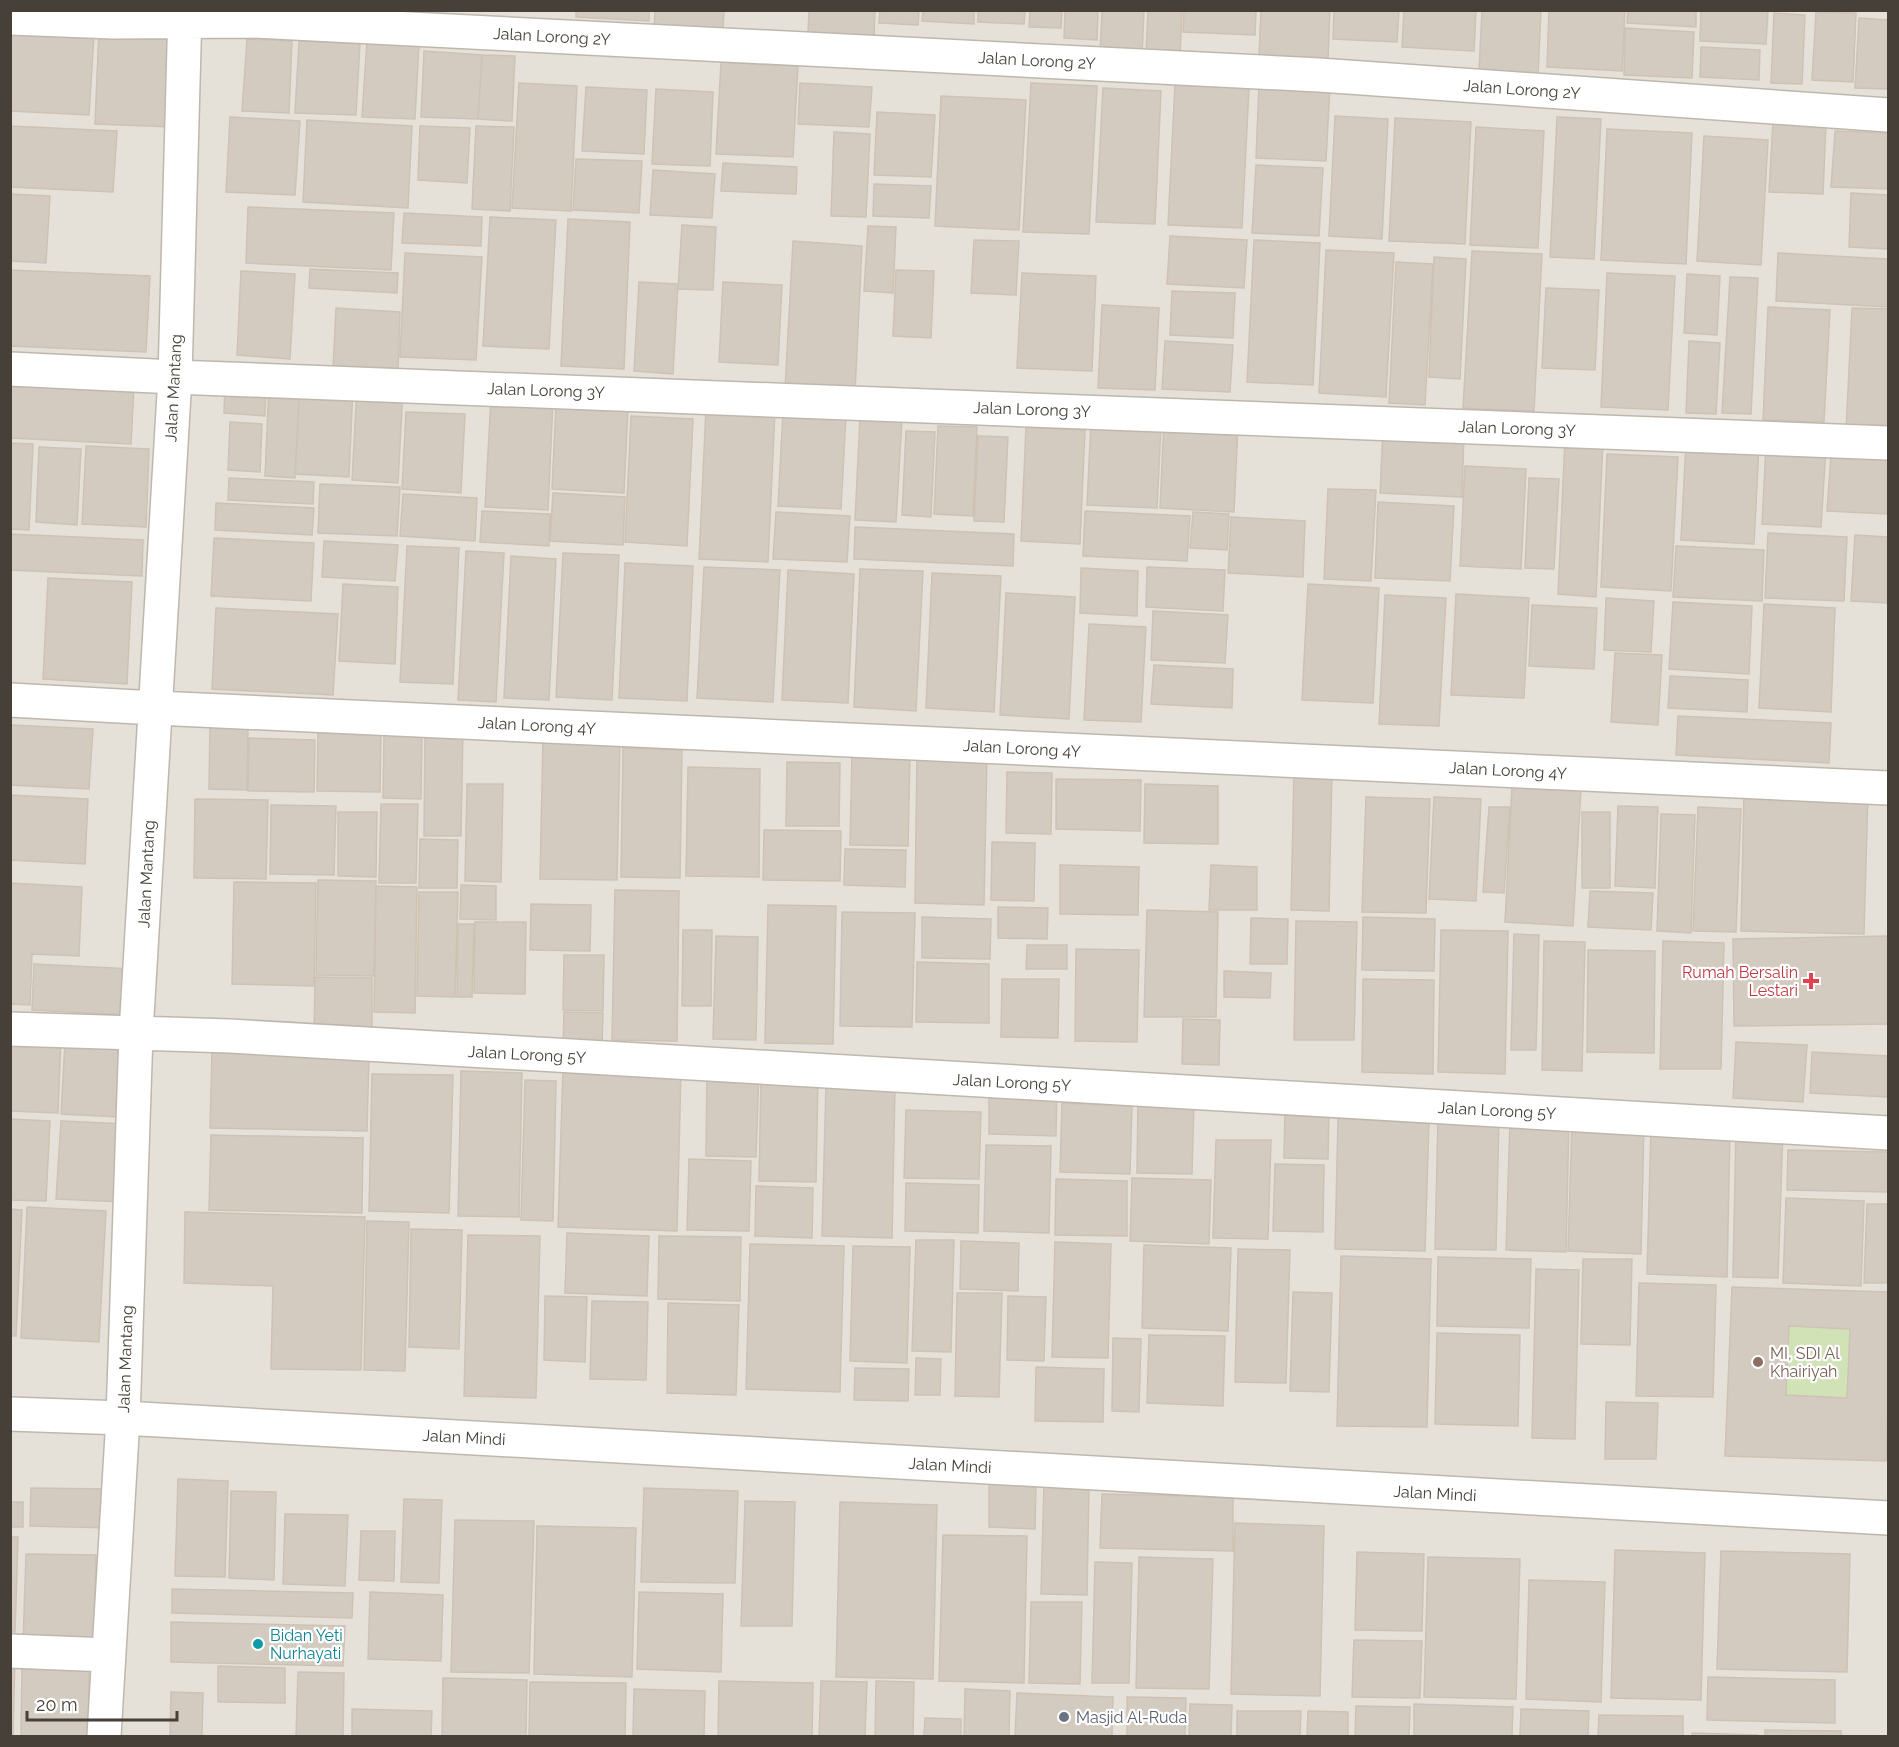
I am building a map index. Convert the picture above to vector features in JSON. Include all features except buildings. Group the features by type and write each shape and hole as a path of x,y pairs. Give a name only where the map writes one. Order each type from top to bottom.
{"street":[{"name":"Jalan Lorong 2Y","path":"10,18 114,22 185,16 1318,75 1888,115"},
{"name":"Jalan Mantang","path":"104,1737 123,1418 136,1033 175,377 185,16"},
{"name":"Jalan Lorong 3Y","path":"10,369 1888,443"},
{"name":"Jalan Lorong 4Y","path":"10,700 1888,788"},
{"name":"Jalan Lorong 5Y","path":"10,1029 254,1038 1888,1133"},
{"name":"Jalan Mindi","path":"10,1414 123,1418 1888,1518"},
{"path":"10,1650 108,1655"}],"shaded area":[{"path":"11,11 1888,11 1888,1736 11,1736"}],"green space":[{"path":"1789,1326 1850,1329 1847,1398 1786,1395"}],"place":[{"name":"Rumah Bersalin Lestari","path":"1811,981"},
{"name":"MI, SDI Al Khairiyah","path":"1758,1362"},
{"name":"Bidan Yeti Nurhayati","path":"258,1644"},
{"name":"Masjid Al-Ruda","path":"1064,1717"}]}
